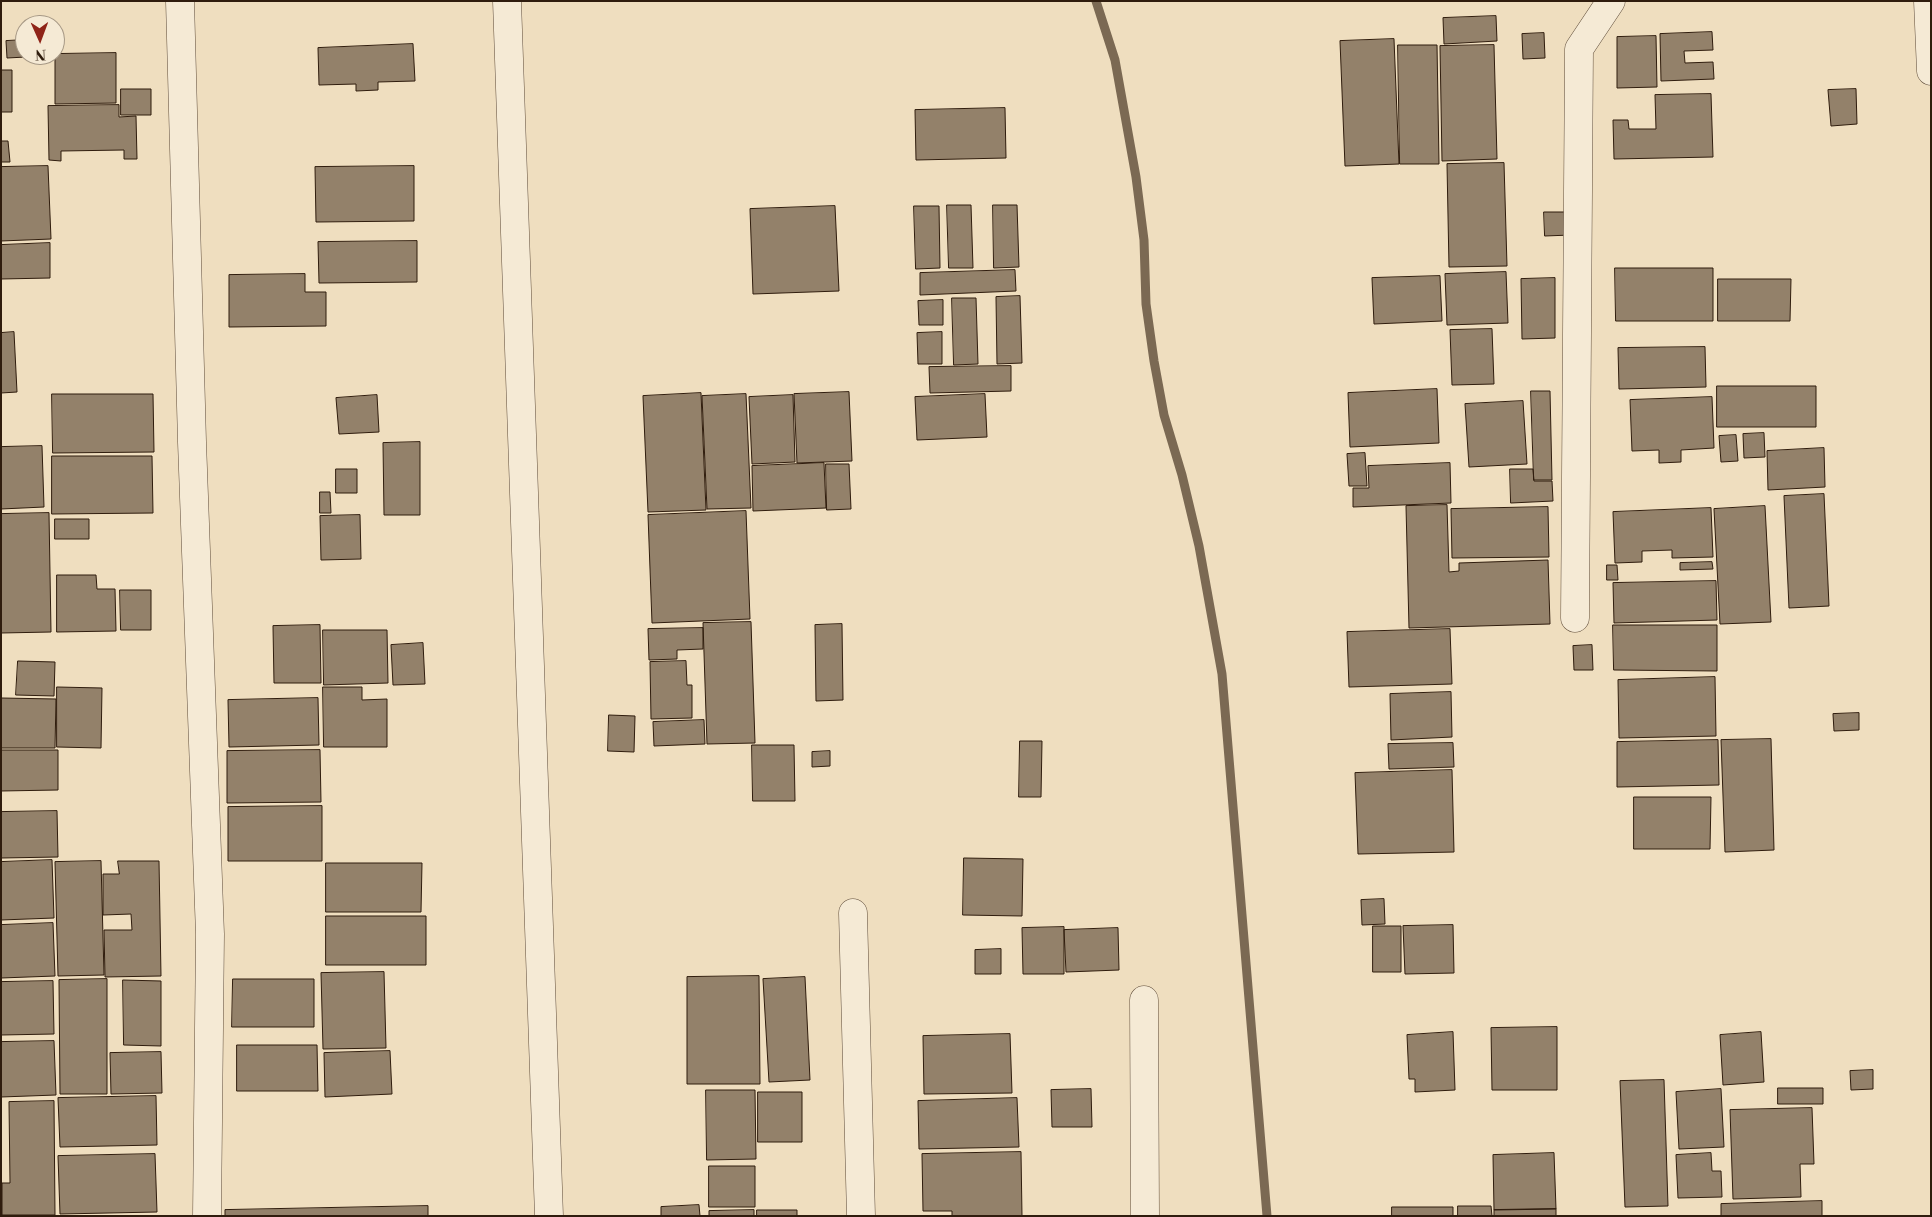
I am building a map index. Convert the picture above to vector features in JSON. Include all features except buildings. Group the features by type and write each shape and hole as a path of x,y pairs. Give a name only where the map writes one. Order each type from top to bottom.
{"street":[{"path":"180,1 192,442 210,934 207,1216"},
{"path":"507,1 549,1216"},
{"path":"1575,618 1580,49 1611,1"},
{"path":"1928,1 1931,71"},
{"path":"853,913 861,1216"},
{"path":"1144,1000 1145,1216"}],"waterway":[{"path":"1096,1 1115,60 1136,177 1144,240 1146,304 1164,415 1182,475 1199,546 1222,674 1267,1216"}]}
